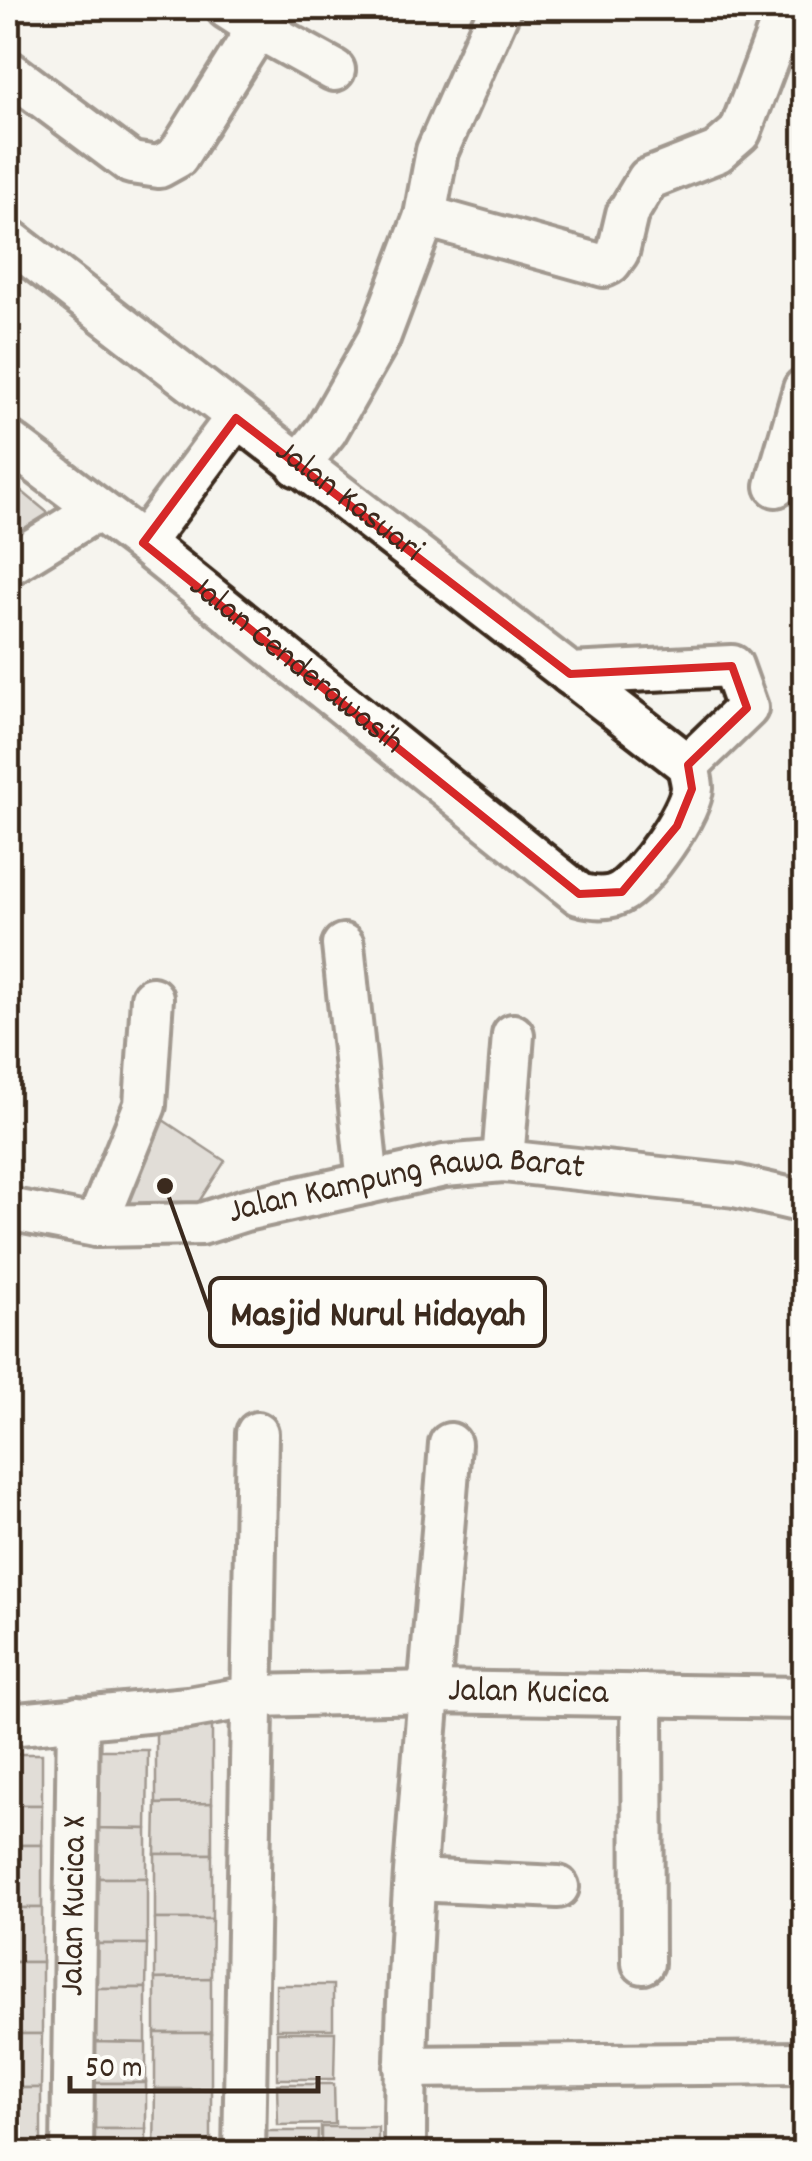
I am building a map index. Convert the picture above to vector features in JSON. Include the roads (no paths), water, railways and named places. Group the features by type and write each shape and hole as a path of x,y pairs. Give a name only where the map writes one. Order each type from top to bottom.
{"street":[{"path":"312,450 379,338 425,216 437,151 500,8"},
{"path":"425,216 604,266 610,264 618,252 627,214 648,179 717,152 740,132 788,8"},
{"path":"8,71 131,163 160,167 177,157 243,18 334,70"},
{"name":"Jalan Kasuari","path":"8,239 236,418 312,450 570,674 688,765"},
{"path":"776,486 804,389"},
{"path":"143,543 236,418"},
{"name":"Jalan Cenderawasih","path":"8,441 143,543 579,894 596,899 622,892 644,869 677,826 692,789 688,765"},
{"path":"8,565 97,510"},
{"path":"570,674 732,666 748,708 688,765"},
{"path":"343,945 368,1183"},
{"path":"96,1226 145,1105 152,998"},
{"path":"504,1161 513,1035"},
{"name":"Jalan Kampung Rawa Barat","path":"8,1217 96,1226 201,1224 245,1210 444,1166 504,1161 735,1186 804,1202"},
{"path":"244,2154 256,1433"},
{"path":"405,2154 405,2067 416,1880 450,1444"},
{"name":"Jalan Kucica","path":"8,1725 188,1708 254,1696 431,1692 804,1698"},
{"path":"642,1695 643,1963"},
{"name":"Jalan Kucica X","path":"72,2154 78,1717"},
{"path":"416,1880 558,1888"},
{"path":"405,2067 804,2063"}],"place":[{"name":"Masjid Nurul Hidayah","path":"165,1186"}]}
